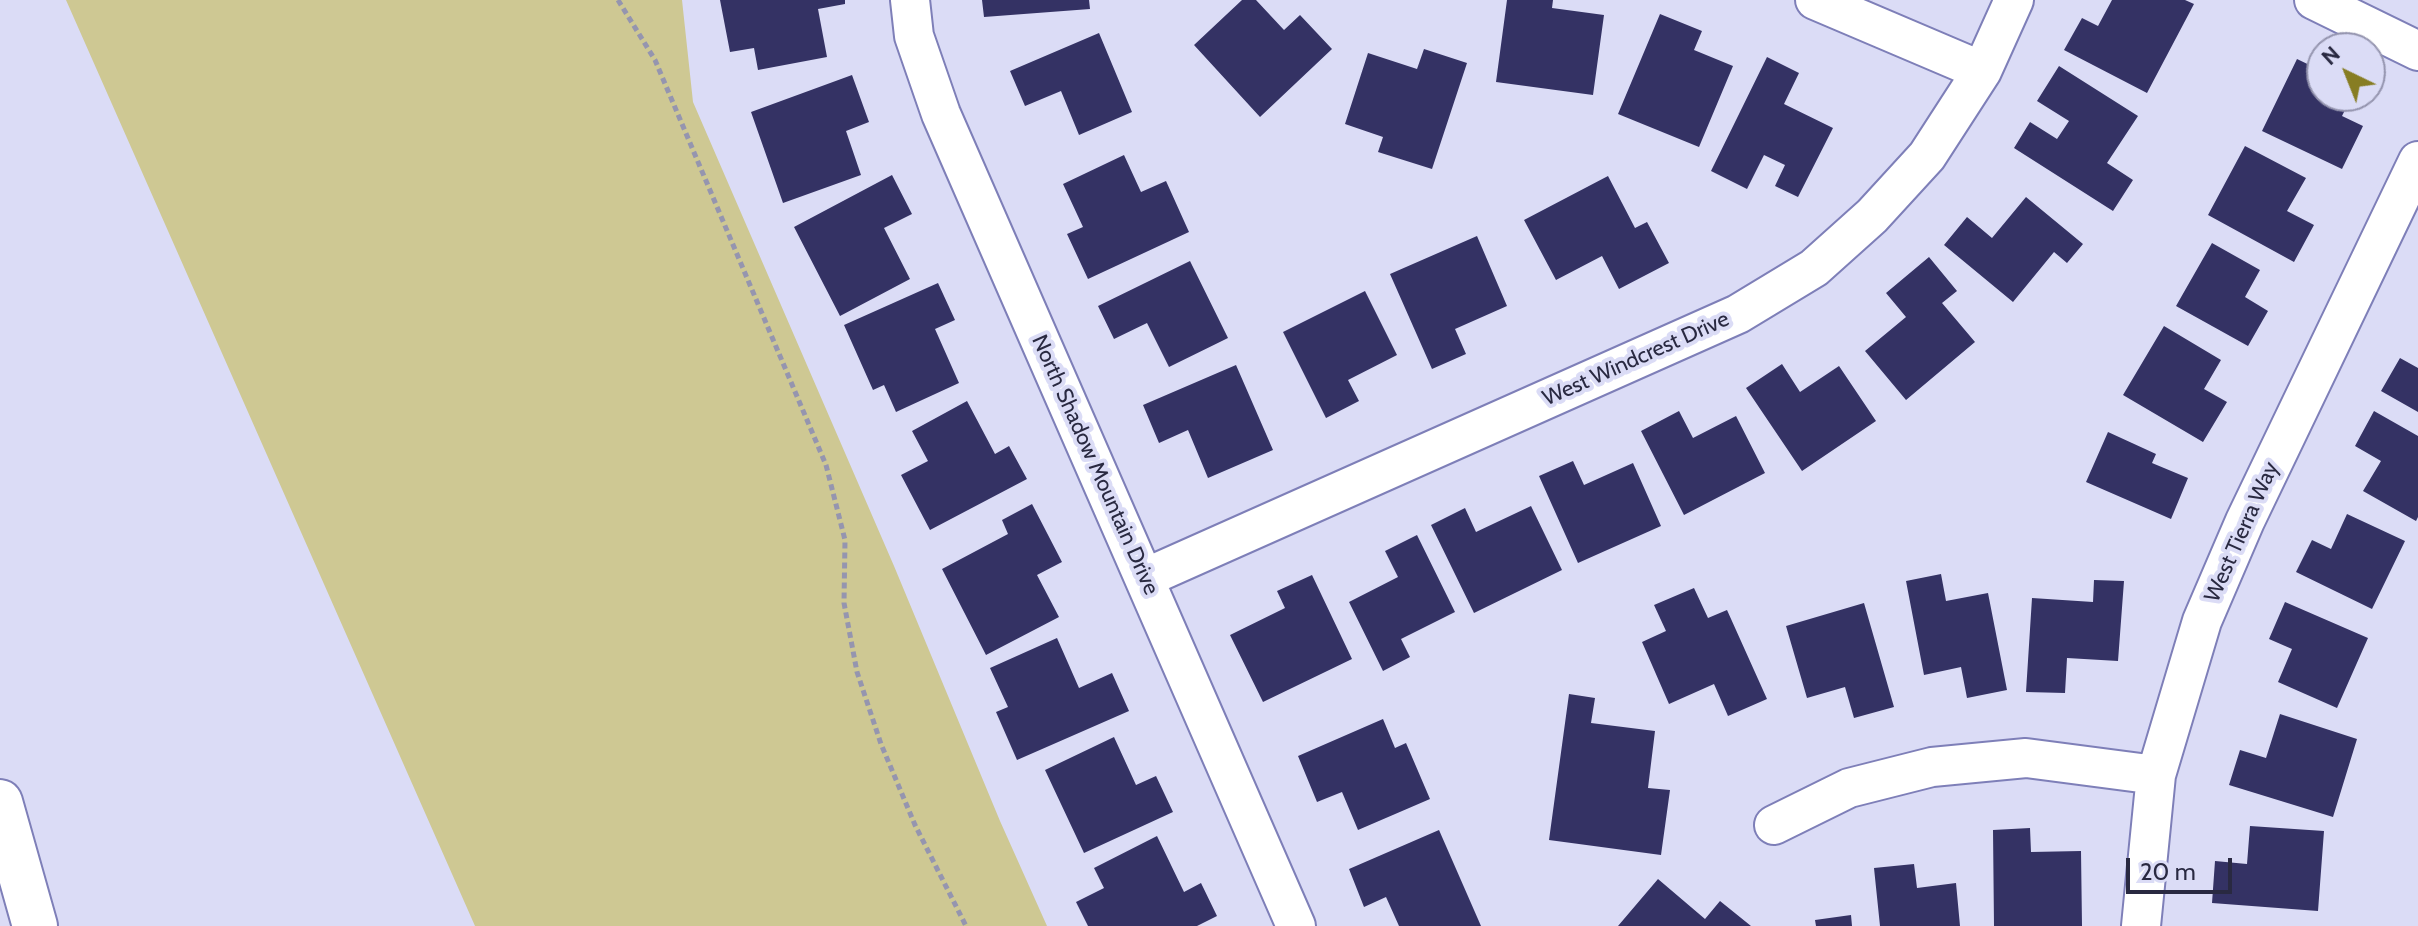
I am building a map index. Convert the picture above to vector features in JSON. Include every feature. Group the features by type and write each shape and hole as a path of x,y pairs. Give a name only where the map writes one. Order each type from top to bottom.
{"highway":[{"path":"0,802 35,926"}],"street":[{"name":"North Shadow Mountain Drive","path":"910,0 914,36 941,114 1296,926"},
{"path":"1815,0 1982,71"},
{"name":"West Windcrest Drive","path":"1145,578 1738,314 1814,268 1872,216 1927,156 1982,71 2014,0"},
{"path":"2314,0 2418,51"},
{"name":"West Tierra Way","path":"2141,926 2156,775 2202,621 2245,521 2418,161"},
{"path":"1774,825 1849,788 1932,767 2026,758 2156,775"}],"path":[{"path":"618,0 655,60 826,465 845,540 844,603 857,672 881,744 909,811 966,926"}],"shaded area":[{"path":"66,0 682,0 693,102 1047,926 475,926"}],"building":[{"path":"720,0 845,0 845,4 818,9 827,57 758,70 754,48 730,52"},
{"path":"982,0 1089,0 1090,9 984,17"},
{"path":"1242,0 1256,0 1284,30 1300,15 1332,49 1260,117 1194,45"},
{"path":"1507,0 1553,0 1552,8 1604,15 1593,95 1496,82"},
{"path":"2112,0 2185,0 2194,4 2147,93 2064,50 2082,18 2098,26"},
{"path":"1660,14 1702,31 1694,50 1733,66 1699,147 1618,114"},
{"path":"1099,33 1132,112 1079,135 1061,91 1025,106 1010,71"},
{"path":"1424,49 1467,63 1432,169 1378,152 1383,137 1345,124 1368,53 1417,69"},
{"path":"1767,57 1799,73 1784,104 1833,128 1798,197 1775,186 1785,165 1764,155 1747,189 1711,171"},
{"path":"2297,59 2306,63 2306,112 2344,112 2342,116 2363,126 2342,169 2262,131"},
{"path":"2059,66 2138,116 2107,163 2133,180 2113,211 2014,148 2030,122 2057,139 2069,121 2037,101"},
{"path":"852,75 869,122 846,131 861,175 783,203 751,112"},
{"path":"2245,146 2306,178 2287,211 2314,225 2294,262 2208,215"},
{"path":"1124,155 1141,192 1166,181 1189,232 1088,279 1067,234 1083,227 1063,184"},
{"path":"892,175 912,214 884,228 910,279 840,316 794,227"},
{"path":"1608,176 1635,228 1647,222 1669,263 1619,289 1602,256 1556,280 1524,220"},
{"path":"2026,197 2083,244 2067,263 2054,252 2013,302 1944,245 1967,217 1992,238"},
{"path":"1477,236 1507,306 1455,329 1466,354 1432,369 1390,274"},
{"path":"2212,243 2260,270 2245,297 2268,311 2248,346 2176,306"},
{"path":"1929,257 1957,291 1942,303 1975,342 1906,400 1865,351 1906,317 1886,293"},
{"path":"1190,261 1228,338 1169,367 1147,323 1114,339 1098,306"},
{"path":"938,283 955,320 935,329 959,383 896,412 884,385 873,390 844,325"},
{"path":"1365,291 1397,355 1348,380 1359,401 1326,418 1283,332"},
{"path":"2164,326 2221,360 2204,389 2227,402 2203,442 2123,395"},
{"path":"2400,358 2418,368 2418,412 2381,391"},
{"path":"1782,364 1800,392 1839,366 1876,421 1802,471 1746,388"},
{"path":"1236,365 1273,450 1208,478 1188,430 1159,443 1143,405"},
{"path":"967,401 995,454 1009,446 1027,479 930,530 901,475 928,461 912,431"},
{"path":"1679,411 1693,438 1736,416 1765,473 1684,515 1641,431"},
{"path":"2374,411 2418,436 2416,521 2363,491 2381,461 2355,446"},
{"path":"2108,432 2156,454 2152,463 2188,478 2171,519 2086,482"},
{"path":"1573,461 1584,485 1633,463 1661,526 1578,563 1539,476"},
{"path":"1032,504 1062,562 1037,575 1059,617 986,655 942,569 1008,534 1002,520"},
{"path":"1531,506 1562,570 1474,613 1431,525 1465,508 1476,532"},
{"path":"2347,514 2405,541 2372,609 2296,572 2312,540 2331,549"},
{"path":"1417,535 1455,612 1401,639 1410,657 1383,671 1349,602 1398,577 1385,551"},
{"path":"1941,574 1946,601 1988,593 2007,690 1967,698 1961,667 1924,675 1906,581"},
{"path":"1312,575 1352,659 1263,702 1230,635 1285,608 1277,591"},
{"path":"2094,580 2124,581 2118,661 2067,658 2065,693 2026,692 2032,598 2093,602"},
{"path":"1694,588 1708,618 1727,610 1767,699 1728,716 1714,684 1669,704 1642,642 1666,631 1654,605"},
{"path":"2285,602 2368,638 2337,708 2278,682 2292,649 2269,639"},
{"path":"1864,603 1894,707 1854,718 1845,687 1807,698 1786,626"},
{"path":"1057,638 1079,688 1112,673 1129,711 1017,760 996,712 1008,707 990,668"},
{"path":"1569,694 1595,698 1591,723 1655,731 1648,788 1670,790 1661,855 1549,840"},
{"path":"2280,714 2357,739 2333,817 2229,785 2240,750 2266,758"},
{"path":"1383,719 1395,748 1406,743 1430,799 1358,830 1342,792 1317,802 1298,756"},
{"path":"1114,737 1136,785 1156,776 1173,812 1084,853 1045,770"},
{"path":"2250,826 2324,831 2318,911 2212,903 2215,861 2247,864"},
{"path":"2030,828 2031,852 2081,851 2082,926 1994,926 1993,830"},
{"path":"1439,830 1481,926 1399,926 1386,897 1364,907 1349,869"},
{"path":"1157,836 1184,892 1201,883 1217,916 1197,926 1088,926 1076,902 1104,888 1094,868"},
{"path":"1914,864 1917,888 1956,883 1960,926 1880,926 1874,868"},
{"path":"1658,879 1705,919 1720,901 1751,926 1618,926"},
{"path":"1851,915 1852,926 1816,926 1815,920"}]}
